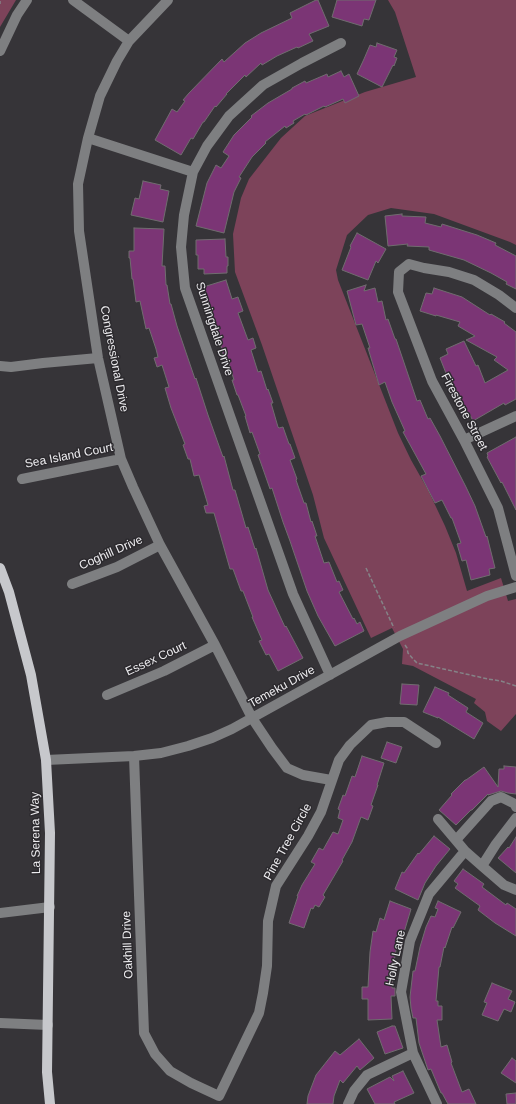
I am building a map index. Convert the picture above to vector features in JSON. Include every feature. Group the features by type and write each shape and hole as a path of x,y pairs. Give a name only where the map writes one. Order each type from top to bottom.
{"main road":[{"name":"La Serena Way","path":"0,568 9,592 31,675 46,760 50,834 47,1072 50,1104"}],"street":[{"path":"0,51 17,15 27,0"},
{"path":"73,0 129,41"},
{"name":"Congressional Drive","path":"168,0 129,41 116,61 100,96 88,138 78,184 79,232 98,358 122,458 133,487 160,545 215,645 252,718 287,768 303,776 331,780"},
{"name":"Sunningdale Drive","path":"330,675 293,594 185,288 181,247 184,214 193,172 207,146 229,116 263,85 302,62 341,43"},
{"path":"88,138 193,172"},
{"name":"Firestone Street","path":"516,308 499,295 474,280 449,272 409,264 399,272 398,292 432,381 498,508 516,576"},
{"path":"0,366 11,367 98,358"},
{"path":"464,440 516,416"},
{"name":"Sea Island Court","path":"22,478 122,458"},
{"name":"Coghill Drive","path":"72,584 117,567 160,545"},
{"name":"Temeku Drive","path":"46,760 134,756 188,746 212,738 232,729 400,636 487,596 516,586"},
{"name":"Essex Court","path":"107,694 164,671 215,645"},
{"name":"Pine Tree Circle","path":"219,1096 259,1013 267,966 268,921 276,886 308,836 321,812 339,760 350,745 371,725 387,722 404,722 436,743"},
{"name":"Oakhill Drive","path":"134,756 144,1033 155,1054 170,1071 219,1096"},
{"path":"456,840 492,801 501,797 515,804 516,807"},
{"path":"482,866 496,844 516,818"},
{"path":"438,819 465,851 504,885 516,890"},
{"name":"Holly Lane","path":"437,1104 413,1053 400,992 410,941 429,894 465,851"},
{"path":"0,913 50,907"},
{"path":"0,1023 48,1025"},
{"path":"348,1104 354,1091 367,1075 413,1053"}],"path":[{"path":"366,568 393,626 412,659 417,662 488,680 501,681 516,686"}],"shaded area":[{"path":"0,0 16,0 0,27"},
{"path":"388,0 516,0 516,245 434,214 391,208 368,215 347,235 336,270 338,280 398,433 445,526 456,553 467,591 501,578 508,601 516,599 516,714 501,731 487,721 485,712 474,703 476,699 413,666 402,664 403,649 392,628 371,638 324,538 313,495 262,345 235,272 233,234 241,198 249,179 281,138 305,116 365,92 416,77 395,12"}],"building":[{"path":"318,0 329,26 309,34 313,41 277,56 262,65 261,63 246,77 245,75 226,94 216,107 215,106 193,139 191,138 181,155 155,140 172,109 177,112 185,101 183,100 222,59 224,62 245,43 261,33 292,18 290,13"},
{"path":"337,0 376,0 369,20 364,19 362,26 332,17"},
{"path":"377,43 397,50 394,57 397,58 394,66 393,65 382,87 357,74 370,45 376,47"},
{"path":"341,71 344,77 349,74 359,96 345,103 343,99 306,115 305,114 293,121 294,123 286,128 285,126 265,142 266,143 252,157 239,177 241,178 234,192 224,233 196,226 207,183 216,165 221,168 229,156 223,152 234,135 252,117 251,116 268,103 305,81 306,83 327,74 328,77"},
{"path":"143,181 161,185 160,189 169,191 163,222 131,215 135,198 139,199"},
{"path":"402,214 402,216 426,217 425,223 441,227 442,224 477,235 496,243 495,245 516,256 516,289 491,273 464,260 429,250 429,247 407,246 408,244 388,246 385,216"},
{"path":"134,228 164,229 162,266 165,266 166,285 177,326 223,457 224,456 233,490 235,490 246,528 248,527 255,549 256,548 268,590 285,627 286,626 303,658 278,671 269,654 266,655 259,641 262,640 243,591 241,591 233,569 230,569 214,513 206,513 204,506 208,505 199,475 194,476 190,459 188,459 183,445 185,444 165,388 169,387 162,365 157,367 154,358 158,357 156,349 149,328 146,329 140,301 136,302 132,279 129,251 134,251"},
{"path":"357,233 386,249 378,263 376,261 368,280 342,270 351,247 350,246"},
{"path":"225,239 226,257 228,257 227,273 204,274 204,269 198,269 196,240"},
{"path":"226,280 232,299 238,297 243,311 238,313 248,340 253,338 256,348 251,350 258,372 261,371 267,390 268,389 273,403 271,403 278,427 283,427 295,458 290,460 304,503 306,503 311,522 312,521 317,536 315,536 324,563 329,562 337,582 339,581 343,590 339,592 353,619 354,618 357,624 360,622 364,631 335,646 318,616 307,591 272,488 270,489 258,455 260,454 252,432 250,433 246,416 237,395 227,357 224,358 213,321 205,304 200,288"},
{"path":"366,285 364,291 375,288 378,302 382,301 386,320 388,319 396,339 417,401 420,400 428,419 430,418 440,436 475,506 486,537 487,536 495,568 489,569 490,575 471,580 466,560 462,561 457,544 461,543 452,518 442,500 435,503 421,476 426,474 403,432 405,431 385,382 379,385 368,348 370,348 362,324 356,325 347,291"},
{"path":"434,288 462,297 490,315 491,314 505,322 504,323 516,332 516,399 505,405 504,403 473,421 469,413 465,415 455,396 440,358 448,354 446,349 464,341 476,366 478,365 485,383 508,370 494,360 497,357 466,340 475,336 458,326 460,322 420,311 426,293 432,294"},
{"path":"516,437 516,510 487,457 487,453"},
{"path":"402,684 419,685 417,705 400,704"},
{"path":"435,687 449,693 448,695 468,708 466,712 483,723 474,739 438,717 423,712"},
{"path":"387,742 402,747 396,763 381,758"},
{"path":"362,756 384,763 368,820 361,817 352,842 342,860 343,861 323,895 325,897 319,907 315,905 313,909 311,908 304,928 289,923 297,896 315,864 311,862 319,848 323,850 333,832 338,834 343,820 338,818 340,810 338,809 343,795 345,796 352,776 355,777"},
{"path":"504,766 516,767 516,794 501,791 488,794 456,825 439,810 452,795 451,794 465,780 484,767 498,787 499,769 504,769"},
{"path":"434,836 450,849 436,866 425,883 418,900 395,889 402,872 404,873 418,853 419,854"},
{"path":"516,837 516,873 498,858 508,847 509,848"},
{"path":"463,869 484,884 482,887 506,905 507,903 516,909 516,936 478,910 480,906 455,888 458,884 454,881"},
{"path":"390,901 411,909 400,946 397,945 393,967 392,988 395,988 395,996 391,996 392,1019 368,1020 368,999 362,999 362,987 368,987 373,931 376,932 380,918 384,920"},
{"path":"438,901 461,912 453,928 452,927 445,948 444,947 439,967 436,1001 438,1001 438,1006 442,1006 442,1020 437,1020 441,1047 447,1045 451,1063 462,1092 469,1089 476,1104 448,1104 441,1093 431,1069 428,1070 419,1043 416,1018 413,1018 411,1008 410,997 413,971 415,971 426,927 431,916 435,917 438,909 435,908"},
{"path":"492,983 512,991 508,999 515,1002 511,1012 504,1009 498,1021 482,1015 487,1003 484,1002"},
{"path":"395,1026 403,1048 385,1054 377,1032"},
{"path":"359,1039 374,1058 360,1070 357,1066 343,1083 340,1080 334,1096 333,1104 307,1104 308,1096 316,1075 335,1051 340,1055"},
{"path":"512,1058 516,1061 516,1083 501,1073"},
{"path":"403,1071 414,1093 394,1102 395,1104 375,1104 367,1089 390,1077 394,1081 392,1076"},
{"path":"516,1093 516,1104 507,1104 506,1094"}]}
